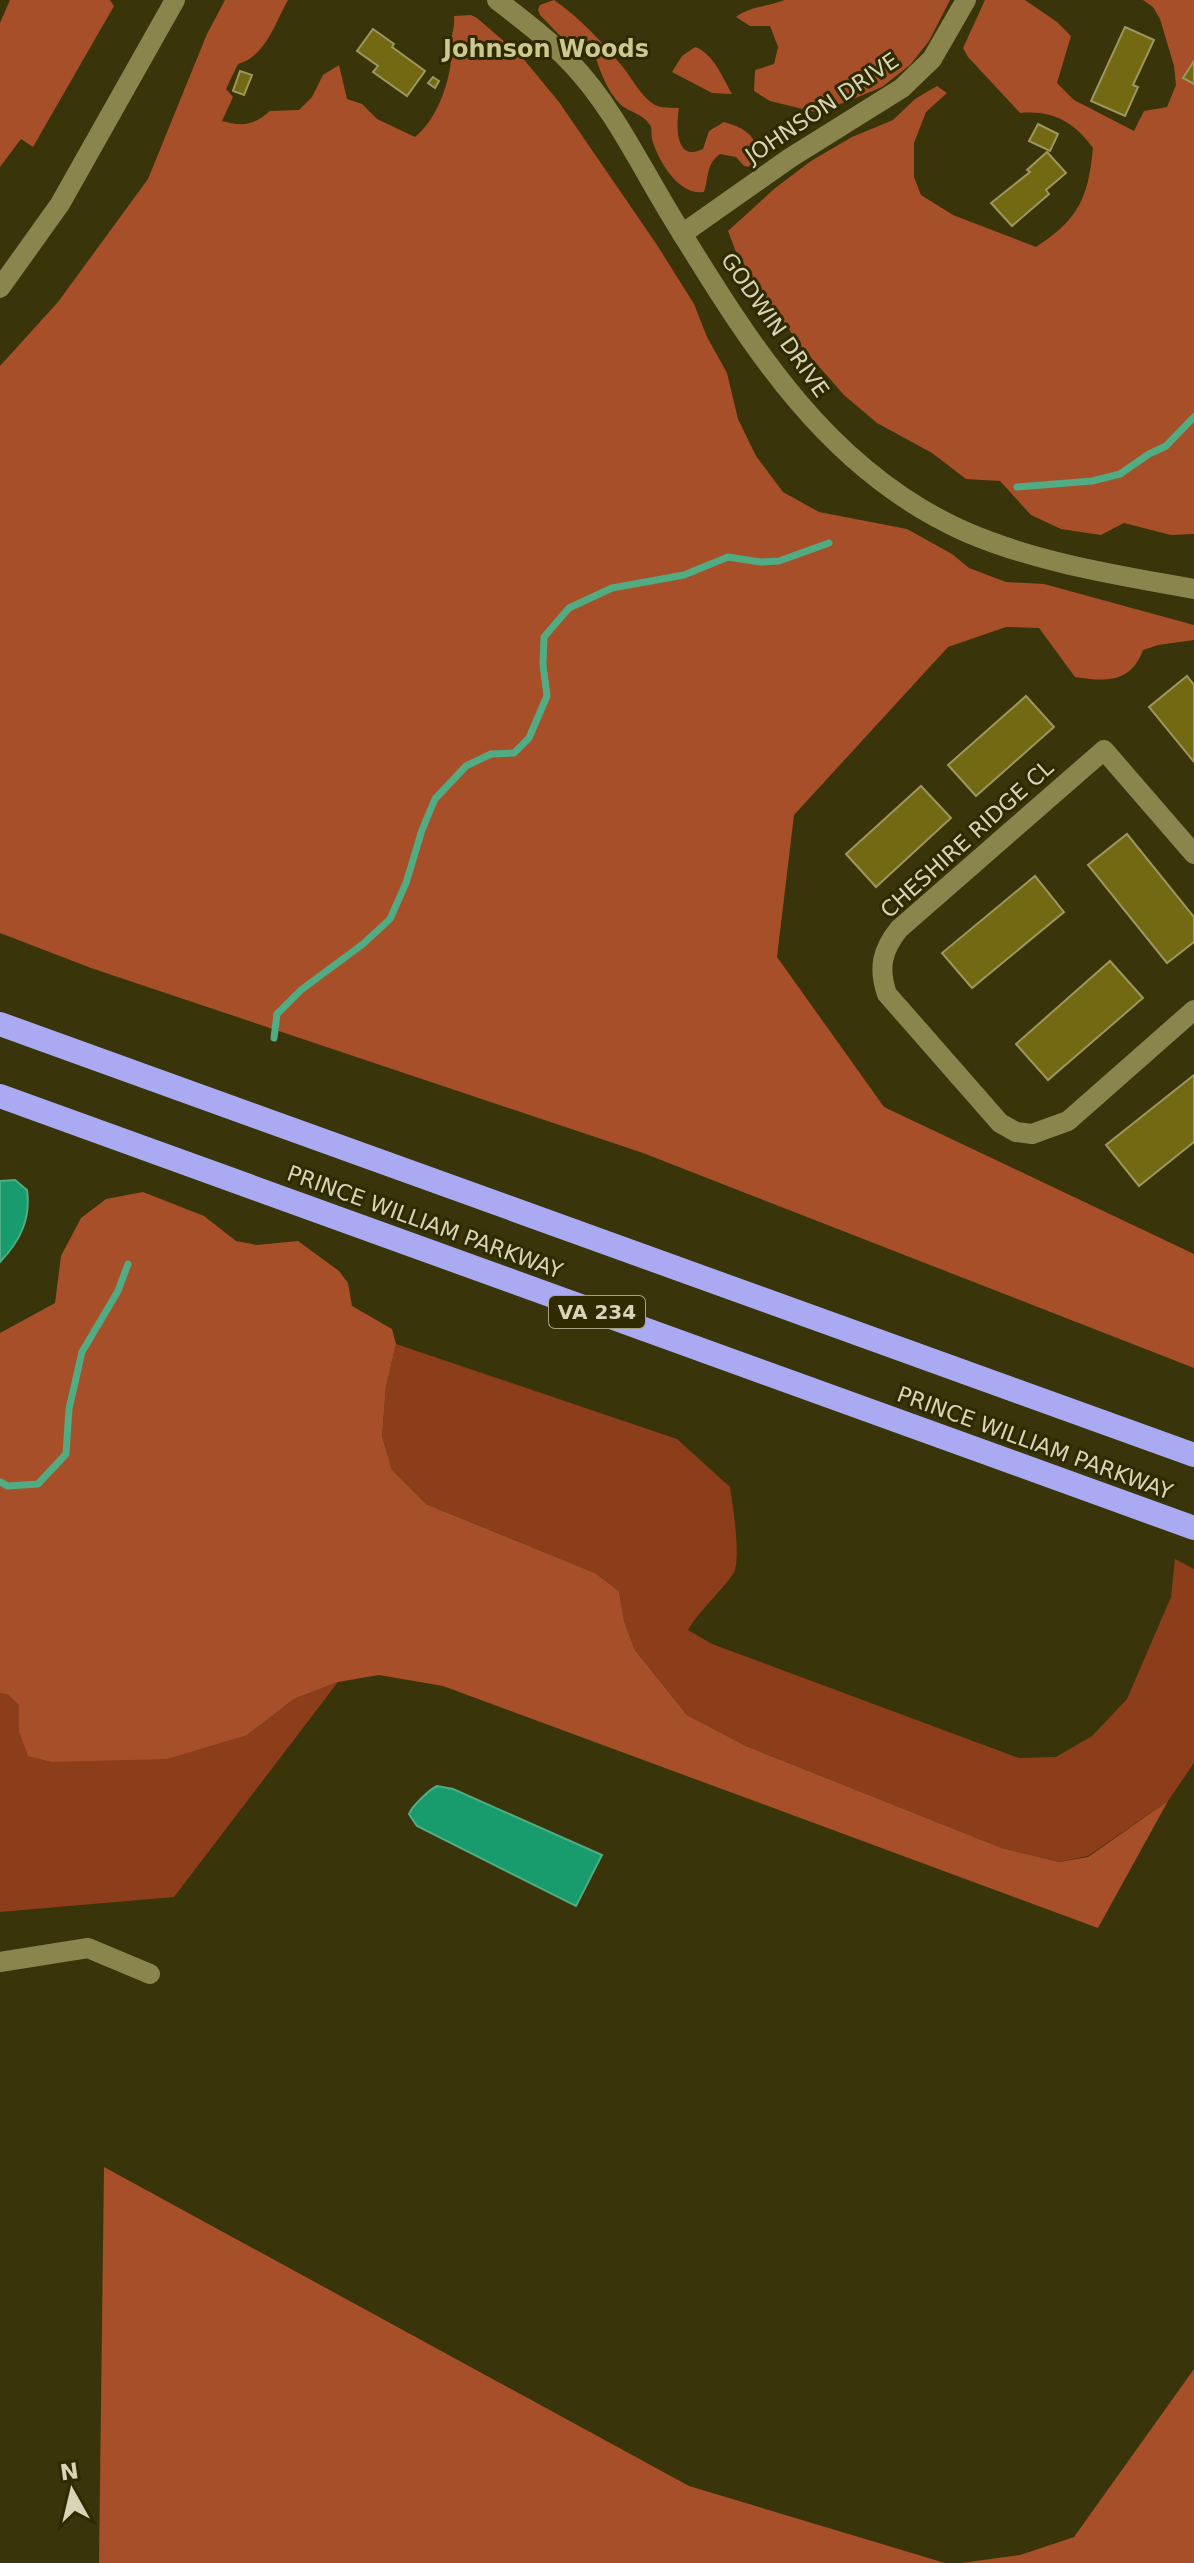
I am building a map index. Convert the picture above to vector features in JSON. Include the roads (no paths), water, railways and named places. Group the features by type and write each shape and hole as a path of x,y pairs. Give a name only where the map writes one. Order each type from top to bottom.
{"highway":[{"name":"PRINCE WILLIAM PARKWAY","path":"0,1024 1194,1455"},
{"name":"PRINCE WILLIAM PARKWAY","path":"0,1096 1194,1528"}],"street":[{"path":"0,288 60,204 175,0"},
{"name":"GODWIN DRIVE","path":"497,0 539,32 601,100 756,349 789,393 844,451 902,496 966,532 1076,567 1194,589"},
{"name":"JOHNSON DRIVE","path":"682,234 790,158 902,88 932,59 966,0"},
{"name":"CHESHIRE RIDGE CL","path":"1194,854 1104,750 899,929 888,943 881,961 881,977 887,994 1000,1123 1016,1132 1032,1134 1068,1121 1194,1010"},
{"path":"0,1962 88,1948 150,1974"}],"waterway":[{"path":"1017,487 1092,481 1120,474 1166,446 1194,417"},
{"path":"274,1038 277,1014 301,990 363,944 390,919 435,799 466,766 491,754 514,753 529,738 547,696 543,665 544,637 569,608 612,588 684,575 728,557 760,562 779,561 829,543"},
{"path":"0,1482 8,1486 38,1484 66,1454 69,1409 82,1352 118,1291 128,1264"}],"district":[{"name":"Johnson Woods","path":"546,49"}]}
